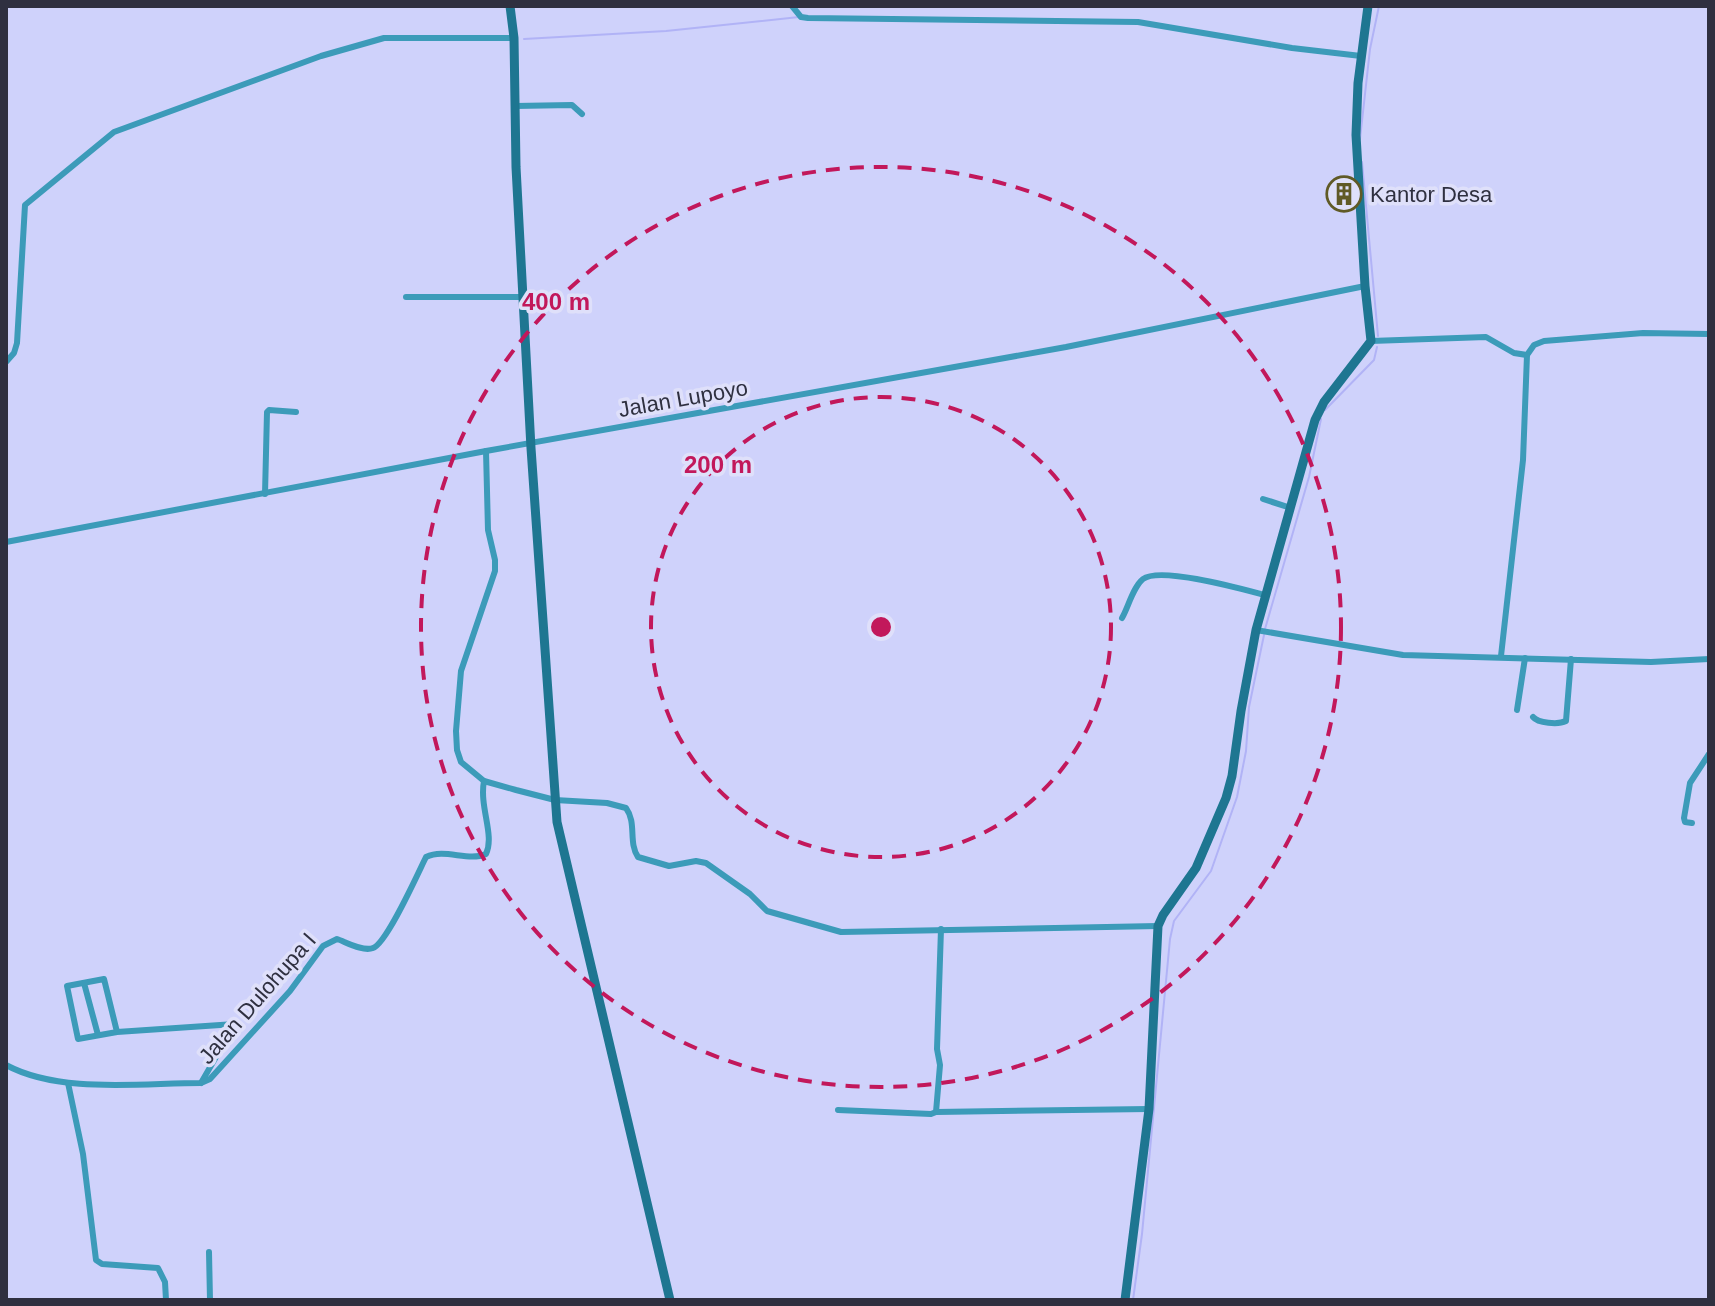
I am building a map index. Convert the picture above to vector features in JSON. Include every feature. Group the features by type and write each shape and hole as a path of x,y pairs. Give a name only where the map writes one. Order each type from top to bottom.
{"street":[{"path":"510,6 514,38 531,448 555,800 567,869 670,1300"},
{"path":"792,6 801,17 808,18 1138,22 1292,48 1361,56"},
{"path":"1125,1300 1149,1109 1158,926 1196,868 1226,798 1243,697 1262,631 1261,594 1318,412 1371,341 1356,135 1368,6"},
{"path":"6,362 14,353 17,343 25,205 114,132 321,56 384,38 514,38"},
{"path":"515,106 572,105 582,114"},
{"name":"Jalan Lupoyo","path":"6,542 486,451 531,448 1366,292"},
{"path":"406,297 523,297"},
{"path":"1501,656 1524,448 1527,355 1534,345 1544,341 1643,333 1709,334"},
{"path":"1371,341 1486,337 1495,339 1511,351 1527,355"},
{"path":"265,494 267,412 296,412"},
{"path":"486,451 488,530 495,571 461,671 456,731 461,762 484,781 555,800 607,803 626,808 632,818 634,853 638,857 669,866 696,861 706,863 750,894 767,911 841,932 1158,926"},
{"path":"1263,499 1287,507"},
{"path":"1122,618 1140,583 1149,577 1171,574 1261,594"},
{"path":"1262,631 1403,655 1651,662 1709,659"},
{"path":"1517,710 1525,658"},
{"path":"1533,717 1538,721 1561,724 1566,721 1571,659"},
{"path":"1692,823 1684,821 1690,783 1709,754"},
{"name":"Jalan Dulohupa I","path":"6,1065 33,1077 68,1083 201,1083 218,1072 282,1001 323,946 337,939 368,949 378,946 414,886 426,857 433,854 486,854 489,840 482,800 484,781"},
{"path":"936,1112 940,1065 937,1049 941,929"},
{"path":"117,1032 104,979 67,986 78,1039 117,1032 235,1024 201,1083"},
{"path":"84,983 98,1035"},
{"path":"68,1083 83,1154 96,1260 102,1264 158,1268 165,1282 166,1300"},
{"path":"838,1110 931,1114 1149,1109"},
{"path":"209,1252 210,1300"}],"waterway":[{"path":"1360,139 1370,49 1379,6"},
{"path":"524,39 666,31 799,17"},
{"path":"1362,162 1378,336"},
{"path":"1325,410 1374,360 1377,347"},
{"path":"1265,629 1309,477 1321,419"},
{"path":"1133,1300 1170,939 1174,921 1211,871 1237,797 1246,751 1249,707 1264,635"}],"place":[{"name":"Kantor Desa","path":"1344,194"}]}
